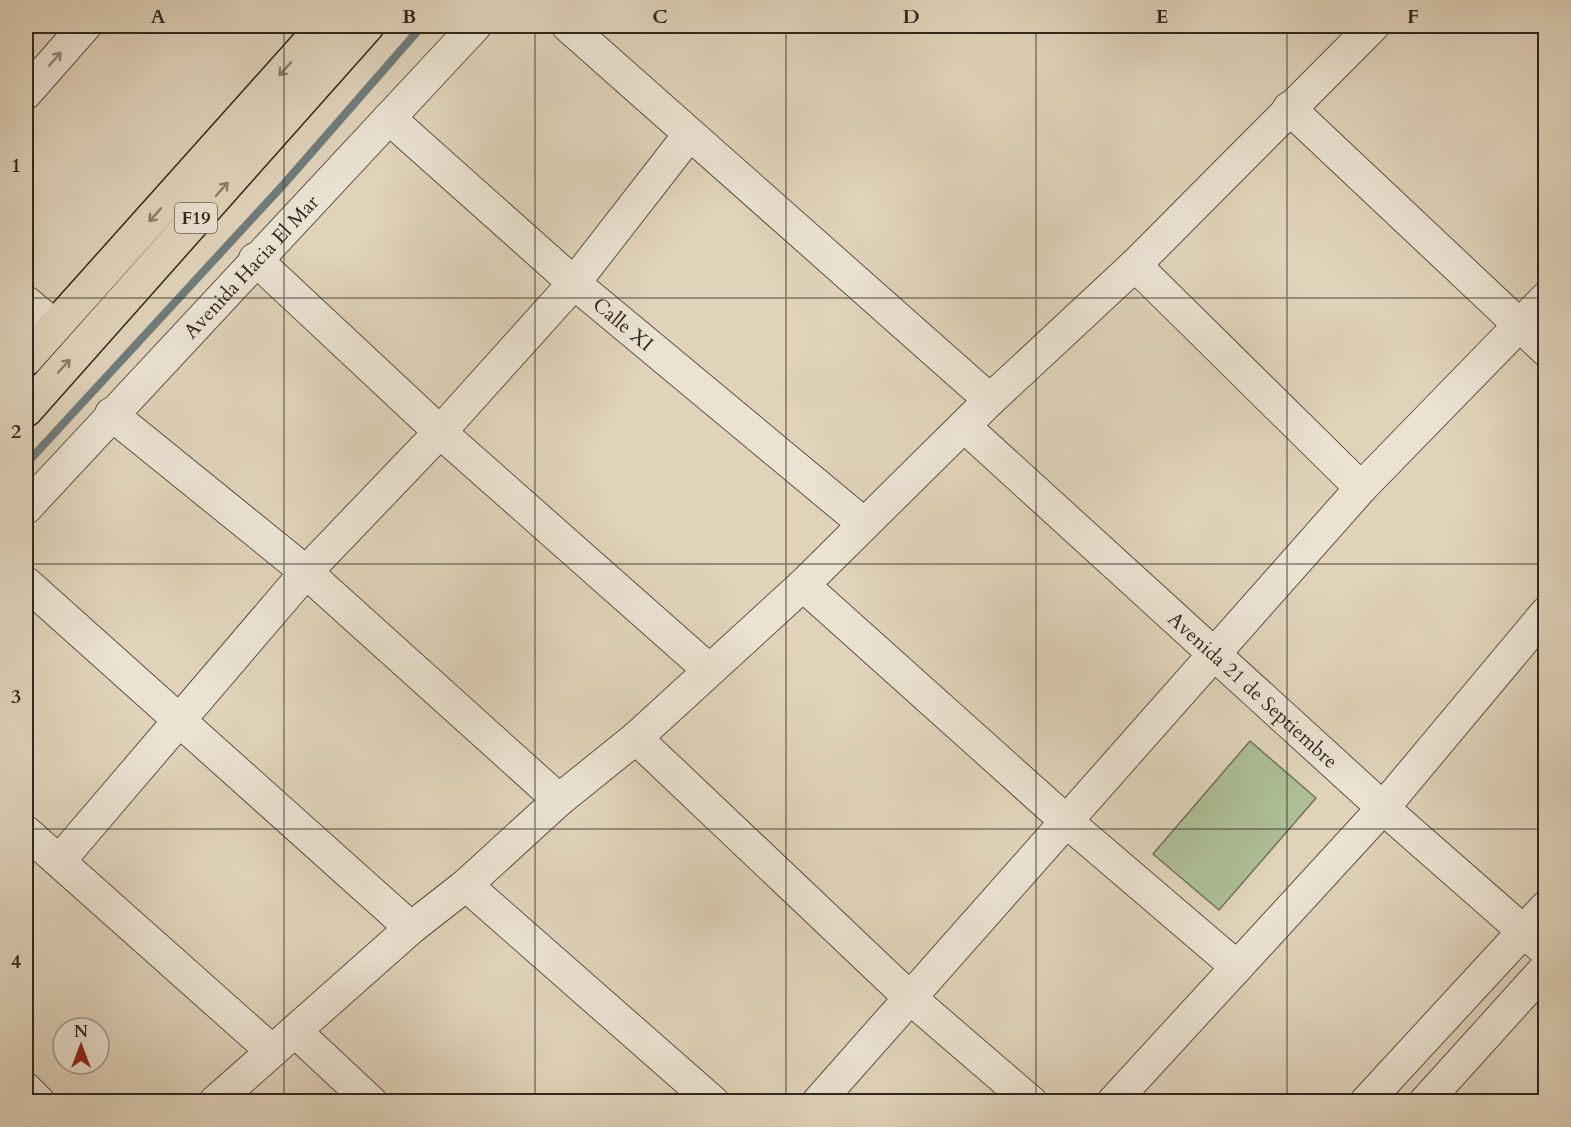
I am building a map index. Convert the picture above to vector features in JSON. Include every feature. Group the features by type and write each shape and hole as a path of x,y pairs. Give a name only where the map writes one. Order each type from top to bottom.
{"highway":[{"name":"F19","path":"26,359 324,26"},
{"name":"F19","path":"26,410 367,26"}],"street":[{"path":"26,93 85,26"},
{"name":"Avenida Hacia El Mar","path":"26,508 255,259 475,26"},
{"path":"568,26 990,400"},
{"path":"215,1101 411,928 466,885 559,800 636,738 803,585 990,400 1135,265 1373,26"},
{"path":"1289,108 1545,350"},
{"name":"Calle XI","path":"389,118 574,283 864,524"},
{"path":"60,860 306,572 440,432 574,283 689,135"},
{"path":"255,259 440,432 710,670"},
{"path":"1135,265 1361,488"},
{"path":"818,1101 1361,488 1545,298"},
{"path":"26,302 55,326"},
{"path":"111,414 306,572 559,800"},
{"name":"Avenida 21 de Septiembre","path":"965,427 1383,808 1534,942"},
{"path":"26,582 411,928"},
{"path":"803,585 1065,820 1238,967"},
{"path":"1113,1101 1383,808 1545,614"},
{"path":"636,738 909,997 1031,1101"},
{"path":"26,832 283,1041 371,1101"},
{"path":"466,885 713,1101"},
{"path":"1366,1101 1534,942 1545,906"},
{"path":"1425,1101 1545,968"},
{"path":"26,1089 39,1101"}],"green space":[{"path":"1250,741 1316,798 1219,910 1153,854"}],"waterway":[{"path":"26,464 284,184 422,26"}]}
